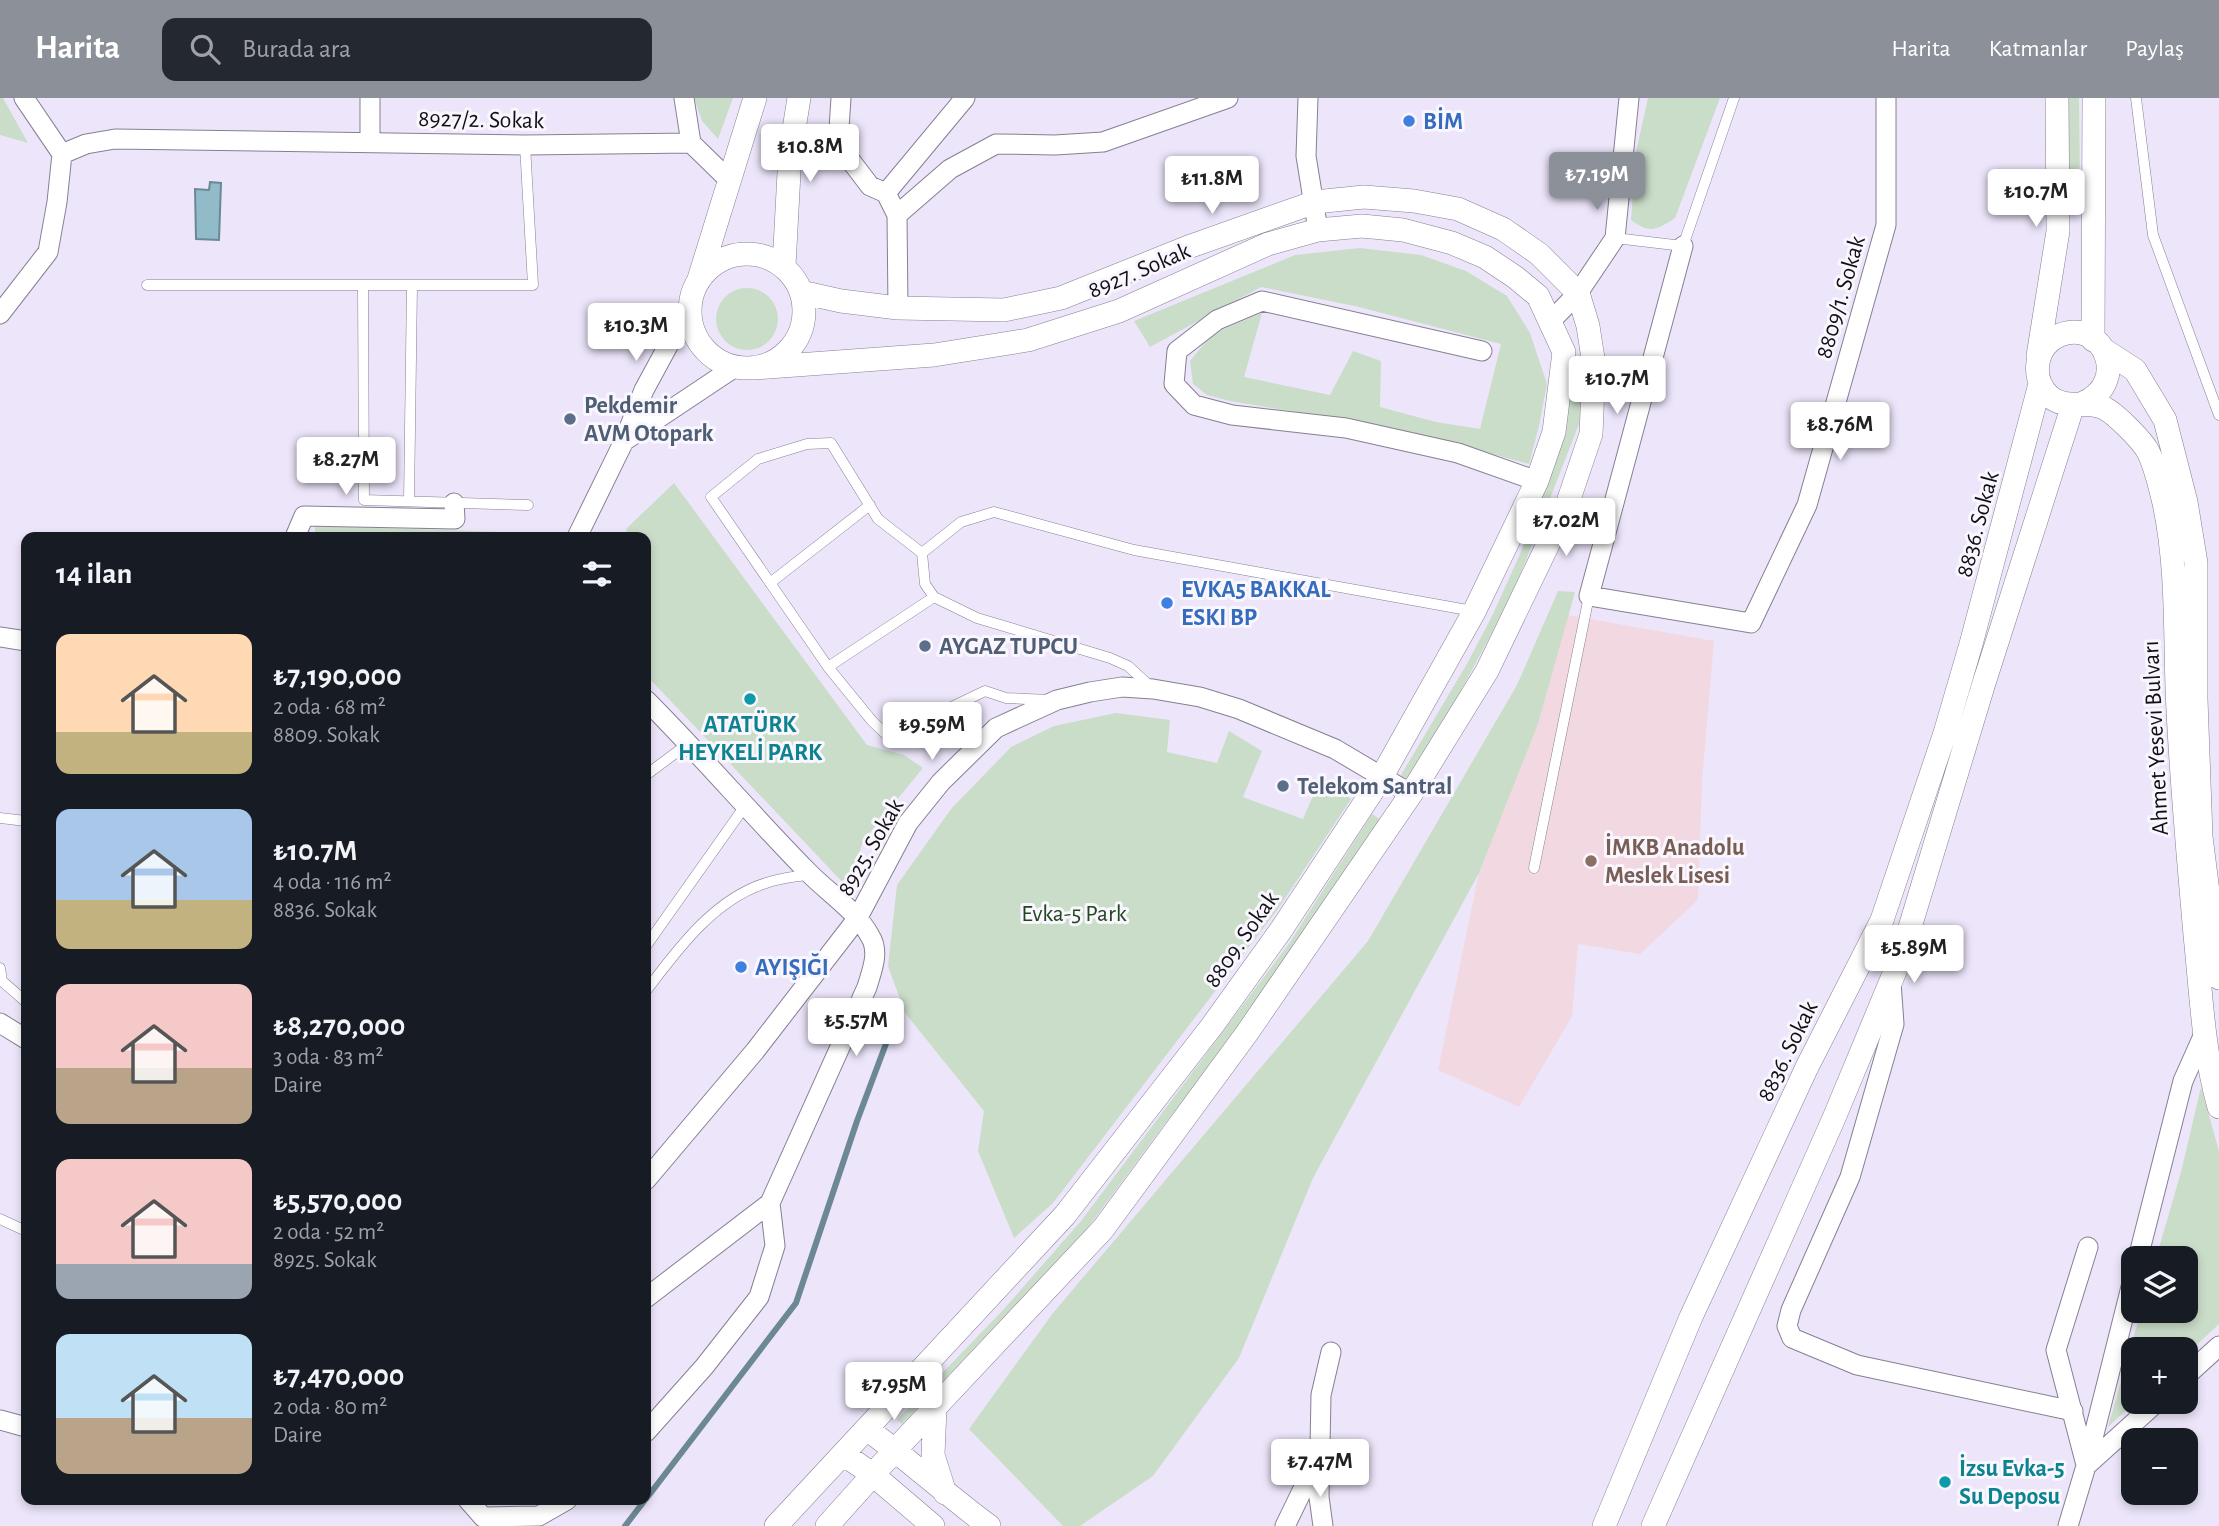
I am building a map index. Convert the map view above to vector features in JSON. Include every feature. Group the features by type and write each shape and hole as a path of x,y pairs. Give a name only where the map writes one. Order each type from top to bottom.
{"street":[{"path":"0,314 48,252 57,202 62,154 24,98"},
{"path":"370,98 370,142"},
{"path":"684,98 691,143 728,179"},
{"path":"744,368 718,360 703,348 694,332 690,306 755,98"},
{"path":"784,266 790,154 799,98"},
{"path":"841,98 838,144 870,186 886,192 897,215 898,308"},
{"path":"886,192 965,98"},
{"path":"897,215 950,169 996,144 1055,145 1103,142 1228,98"},
{"path":"1308,98 1306,156 1318,230"},
{"path":"1551,321 1578,293 1615,238 1629,98"},
{"name":"8809/1. Sokak","path":"1589,596 1751,623 1807,505 1886,225 1886,98"},
{"path":"2057,98 2058,231 2037,373 2040,384 2054,400 2078,404 2101,392 2109,371 2099,345 2094,98"},
{"name":"8927/2. Sokak","path":"62,154 86,144 115,139 525,145 691,143"},
{"name":"8927. Sokak","path":"801,292 841,301 898,308 1004,310 1061,298 1191,246 1315,202 1364,197 1415,201 1458,209 1503,229 1539,254 1578,293"},
{"name":"8927. Sokak","path":"744,368 934,355 1028,340 1119,311 1268,244 1318,230 1362,226 1403,230 1452,243 1485,257 1516,277 1538,296 1551,321"},
{"path":"1589,596 1683,246"},
{"path":"624,441 744,368 772,363 787,353 799,337 805,319 804,299 797,281 784,266 768,257 749,253 730,256 712,265 699,279"},
{"path":"827,1526 872,1474 1103,1229 1247,1033 1411,794 1486,671 1567,505 1591,434 1594,365 1588,326 1578,293"},
{"path":"1482,351 1262,301 1217,320 1178,351 1174,384 1194,405 1232,415 1346,428 1458,453 1537,481"},
{"path":"579,532 624,441 644,390 690,306"},
{"name":"8809. Sokak","path":"776,1526 1065,1215 1212,1026 1281,930 1381,778 1474,612 1537,481 1554,432 1564,352 1551,321"},
{"path":"2038,361 2042,350 2062,335 2086,335 2134,370 2165,420 2186,502 2196,563 2196,699 2202,837 2219,978"},
{"name":"8836. Sokak","path":"1604,1526 1691,1317 1807,1067 1882,920 1945,733 2040,384"},
{"path":"1653,1526 1834,1118 1891,982 1984,683 2078,404"},
{"name":"Ahmet Yesevi Bulvarı","path":"2078,404 2105,408 2147,449 2164,502 2175,575 2180,768 2204,1034 2219,1107"},
{"path":"297,532 304,516 455,519 454,503"},
{"path":"0,637 21,640"},
{"name":"8925. Sokak","path":"651,1174 755,1051 857,919 908,823 941,782 996,728 1057,700 1122,687 1153,689 1200,697 1239,709 1335,749 1411,794"},
{"path":"651,705 810,874 857,919 871,937 876,956 867,987 770,1203 651,1294"},
{"path":"1891,982 1894,1024 1850,1177 1791,1310 1787,1326 1792,1338 1857,1365 2073,1411"},
{"path":"0,1023 21,1036"},
{"path":"2141,1246 2183,1081 2204,1034"},
{"path":"651,1426 704,1367 759,1297 775,1246 770,1203"},
{"path":"2086,1466 2056,1350 2088,1247"},
{"path":"2069,1526 2122,1323"},
{"path":"2198,1365 2219,1346"},
{"path":"1323,1526 1320,1497 1321,1395 1331,1352"},
{"path":"935,1408 933,1455 945,1493"},
{"path":"2086,1466 2144,1414"},
{"path":"2,1422 21,1426"},
{"path":"867,1429 989,1526"},
{"path":"1285,1526 1320,1453"},
{"path":"843,1454 872,1474 933,1526"},
{"path":"472,1505 482,1517 539,1516 559,1505"}],"lane":[{"path":"1615,238 1683,246 1734,98"},
{"path":"2136,98 2153,235 2219,415"},
{"path":"147,285 533,285 525,145"},
{"path":"363,285 364,500 528,505"},
{"path":"409,501 412,285"},
{"path":"1057,700 1006,698 985,691 889,737 872,721 828,667 711,497 758,459 807,444 831,443 878,519 922,552 925,584 934,597 977,618 1110,658 1128,666 1153,689"},
{"path":"770,583 870,505"},
{"path":"922,552 961,522 993,512 1134,550 1474,612"},
{"path":"1534,868 1589,596"},
{"path":"828,667 934,597"},
{"path":"651,771 689,743"},
{"path":"651,939 745,806"},
{"path":"0,818 21,820"},
{"path":"651,985 669,961 724,904 765,883 810,874"},
{"path":"0,968 2,981 21,998"},
{"path":"0,1219 21,1229"}],"shaded area":[{"name":"İMKB Anadolu Meslek Lisesi","path":"1568,615 1714,641 1702,781 1698,900 1640,954 1578,944 1572,1016 1519,1107 1438,1070 1479,873 1538,724"}],"green space":[{"path":"0,98 3,98 28,143 0,135"},
{"path":"694,98 733,98 718,139 702,121"},
{"path":"1648,98 1720,98 1675,218 1653,229 1631,220 1636,152"},
{"path":"2065,98 2079,98 2080,189 2068,189"},
{"path":"1360,248 1421,255 1466,271 1507,296 1530,333 1547,384 1529,464 1434,438 1207,395 1193,384 1190,361 1212,334 1262,313 1244,377 1330,395 1353,351 1381,361 1380,407 1436,422 1480,429 1501,344 1359,307 1261,287 1150,347 1134,321 1295,255"},
{"path":"747,288 759,290 769,297 776,307 776,331 769,341 759,348 747,350 735,348 725,341 718,331 716,319 718,307 725,297 735,290"},
{"path":"1577,378 1582,385 1579,424 1512,596 1453,705 1407,779 1403,780 1401,775 1468,662 1520,554 1566,432 1571,383"},
{"path":"674,483 867,745 904,755 923,768 863,841 848,888 651,680 651,532 626,532 627,528"},
{"path":"315,526 504,532 315,532"},
{"path":"1558,591 1575,592 1538,724 1479,873 1313,1178 1239,1358 1153,1476 1080,1526 1063,1526 969,1429 1053,1313 1368,941 1517,685"},
{"name":"Evka-5 Park","path":"1116,713 1170,720 1167,752 1217,763 1229,731 1262,751 1243,797 1303,819 1322,775 1351,799 1278,909 1053,1203 1014,1238 978,1151 984,1111 905,1013 888,966 897,885 951,809 1011,747 1054,726"},
{"path":"1372,814 1381,820 1225,1048 1084,1233 902,1424 897,1420 1003,1310 1081,1221 1288,945"},
{"path":"2201,1087 2219,1151 2219,1324 2198,1344 2198,1337 2134,1337 2138,1323 2198,1323 2198,1246 2159,1246 2181,1172"},
{"path":"2121,1381 2122,1414 2108,1427"}],"water":[{"path":"210,182 221,183 219,240 196,239 195,189 209,190"}],"waterway":[{"path":"651,1492 796,1303 857,1121 890,1033"},
{"path":"625,1526 641,1505"}],"place":[{"name":"BİM","path":"1409,121"},
{"name":"Pekdemir AVM Otopark","path":"570,419"},
{"name":"EVKA5 BAKKAL ESKI BP","path":"1167,603"},
{"name":"AYGAZ TUPCU","path":"925,646"},
{"name":"ATATÜRK HEYKELİ PARK","path":"750,699"},
{"name":"Telekom Santral","path":"1283,786"},
{"name":"İMKB Anadolu Meslek Lisesi","path":"1591,861"},
{"name":"AYIŞIĞI","path":"741,967"},
{"name":"İzsu Evka-5 Su Deposu","path":"1945,1482"}]}
